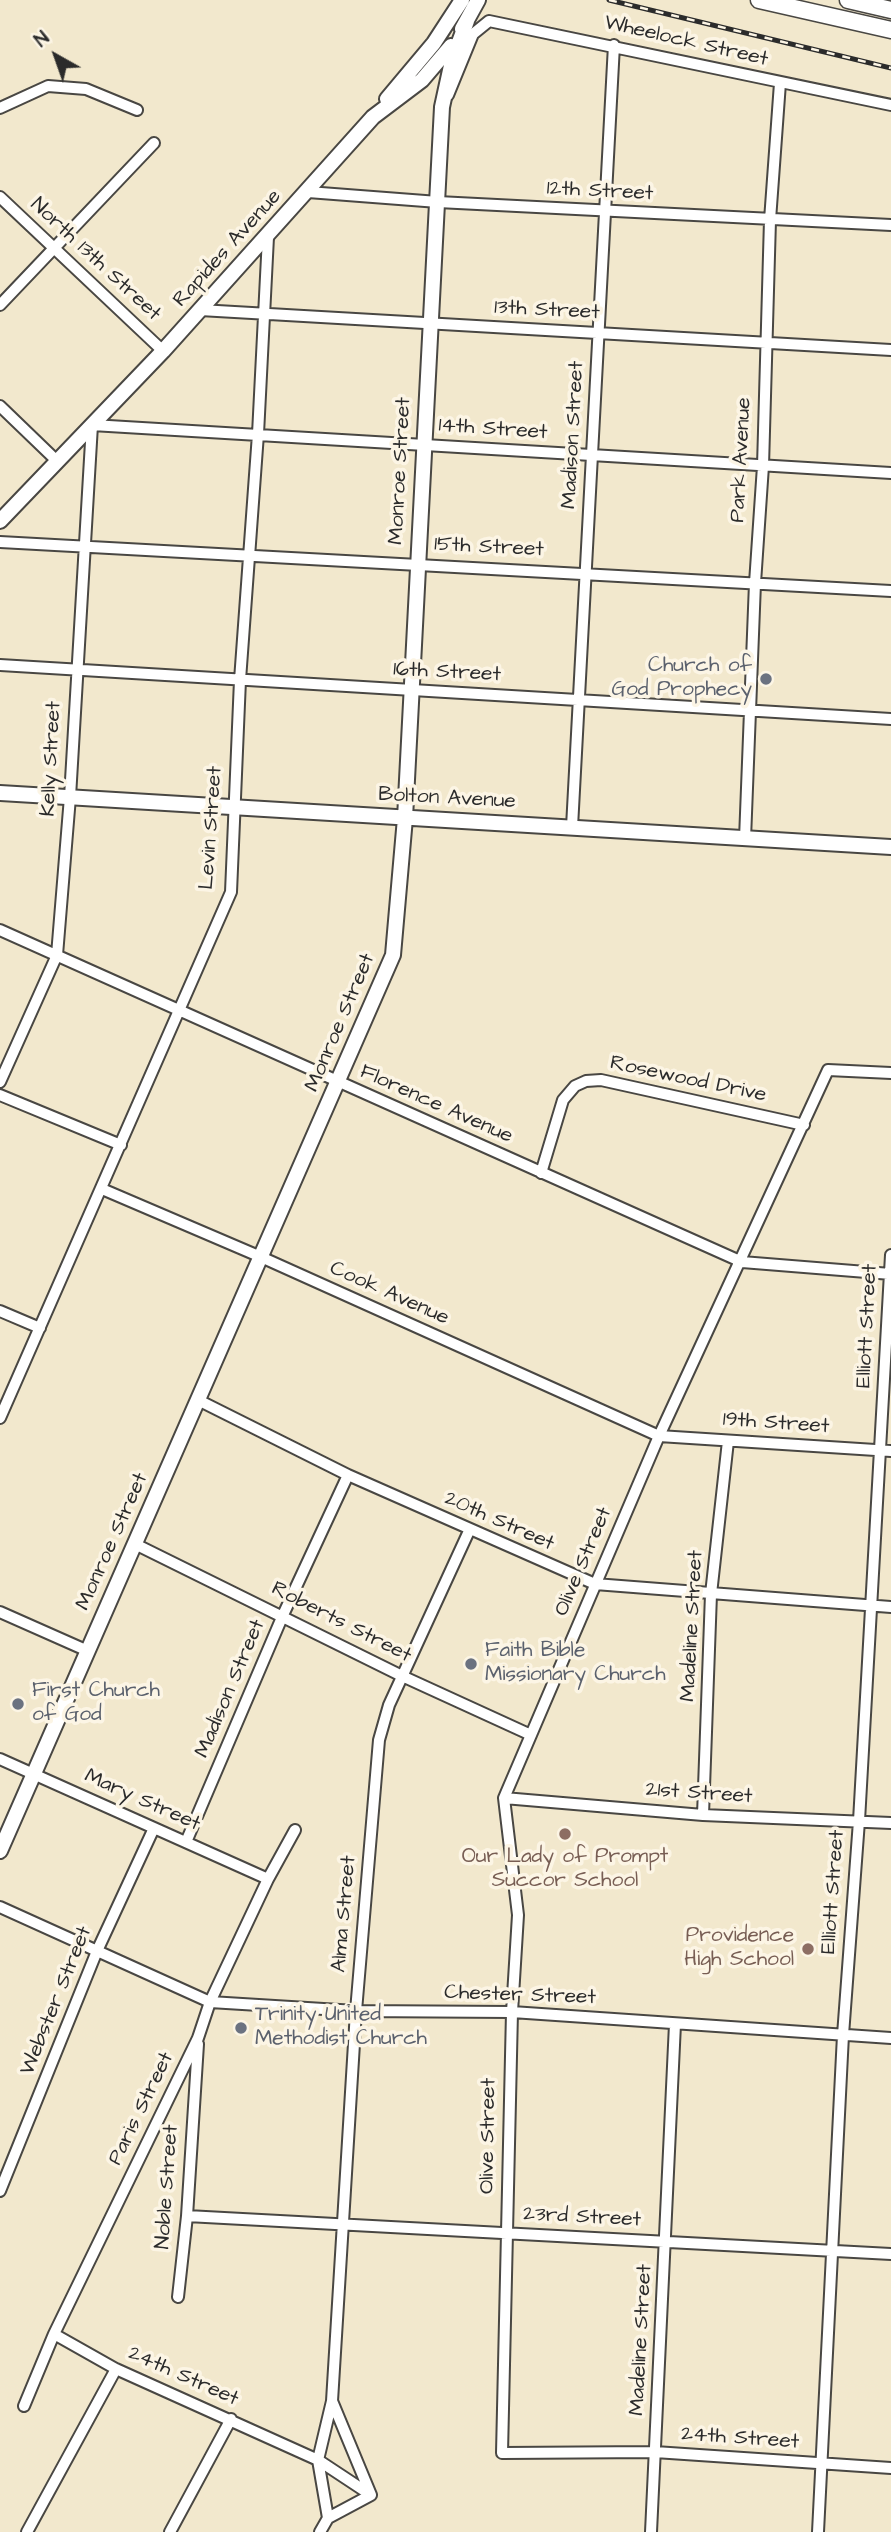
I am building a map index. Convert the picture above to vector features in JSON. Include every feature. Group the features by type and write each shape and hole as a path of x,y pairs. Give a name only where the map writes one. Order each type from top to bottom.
{"highway":[{"path":"759,0 891,30"},
{"path":"848,0 891,9"}],"main road":[{"path":"373,117 434,43 462,0"},
{"name":"Rapides Avenue","path":"0,520 163,351 373,117 422,80 442,61 478,0"},
{"name":"Monroe Street","path":"0,1851 393,955 405,818 428,324 438,202 442,107 452,61 467,22"},
{"name":"Bolton Avenue","path":"0,793 891,847"}],"street":[{"name":"Wheelock Street","path":"442,107 473,34 483,23 498,22 891,105"},
{"name":"Madison Street","path":"572,827 614,45"},
{"name":"Park Avenue","path":"745,839 755,583 763,466 770,220 780,83"},
{"path":"0,107 48,86 86,89 137,110"},
{"path":"0,304 154,143"},
{"name":"12th Street","path":"308,192 438,202 891,225"},
{"name":"North 13th Street","path":"0,197 163,351"},
{"name":"Levin Street","path":"0,1418 231,892 240,680 251,554 268,237"},
{"name":"13th Street","path":"200,310 891,349"},
{"path":"0,406 57,461"},
{"name":"14th Street","path":"92,425 891,473"},
{"name":"Kelly Street","path":"0,1082 57,955 70,797 92,425"},
{"name":"15th Street","path":"0,542 891,591"},
{"name":"16th Street","path":"0,665 891,719"},
{"name":"Florence Avenue","path":"0,930 180,1013 742,1262 891,1274"},
{"name":"Olive Street","path":"502,2454 512,2012 518,1915 504,1798 659,1436 742,1262 828,1070 891,1073"},
{"name":"Rosewood Drive","path":"541,1173 564,1100 575,1086 586,1081 601,1080 804,1125"},
{"path":"0,1094 121,1145"},
{"name":"Cook Avenue","path":"102,1189 261,1257 659,1436"},
{"name":"Elliott Street","path":"818,2532 843,2035 871,1606 886,1450 891,1255"},
{"path":"0,1311 40,1328"},
{"name":"20th Street","path":"198,1400 348,1475 469,1531 595,1584 891,1606"},
{"name":"19th Street","path":"659,1436 886,1450"},
{"name":"Madeline Street","path":"703,1815 711,1594 728,1441"},
{"name":"Madison Street","path":"186,1842 348,1475"},
{"name":"Alma Street","path":"328,2518 318,2460 332,2402 356,2011 379,1740 389,1705 469,1531"},
{"name":"Roberts Street","path":"135,1544 284,1615 402,1676 531,1735"},
{"path":"0,1612 88,1651"},
{"name":"Mary Street","path":"0,1759 268,1878"},
{"name":"21st Street","path":"504,1798 703,1815 891,1823"},
{"name":"Webster Street","path":"0,2192 97,1951 154,1828"},
{"name":"Paris Street","path":"24,2406 54,2333 198,2038 210,2002 268,1878 295,1830"},
{"name":"Chester Street","path":"0,1907 210,2002 356,2011 512,2012 891,2038"},
{"name":"Madeline Street","path":"651,2532 667,2241 675,2024"},
{"name":"Noble Street","path":"178,2297 187,2216 198,2038"},
{"name":"23rd Street","path":"187,2216 891,2255"},
{"name":"24th Street","path":"54,2333 116,2369 318,2460 371,2495"},
{"path":"27,2532 116,2369"},
{"name":"Alma Street","path":"332,2402 371,2495"},
{"path":"170,2532 231,2419"},
{"name":"24th Street","path":"502,2454 655,2452 891,2468"},
{"path":"320,2532 328,2518 371,2495"}],"railway":[{"path":"609,0 891,68"}],"place":[{"name":"Church of God Prophecy","path":"766,679"},
{"name":"Faith Bible Missionary Church","path":"471,1664"},
{"name":"First Church of God","path":"18,1704"},
{"name":"Our Lady of Prompt Succor School","path":"565,1834"},
{"name":"Providence High School","path":"808,1949"},
{"name":"Trinity United Methodist Church","path":"241,2028"}]}
